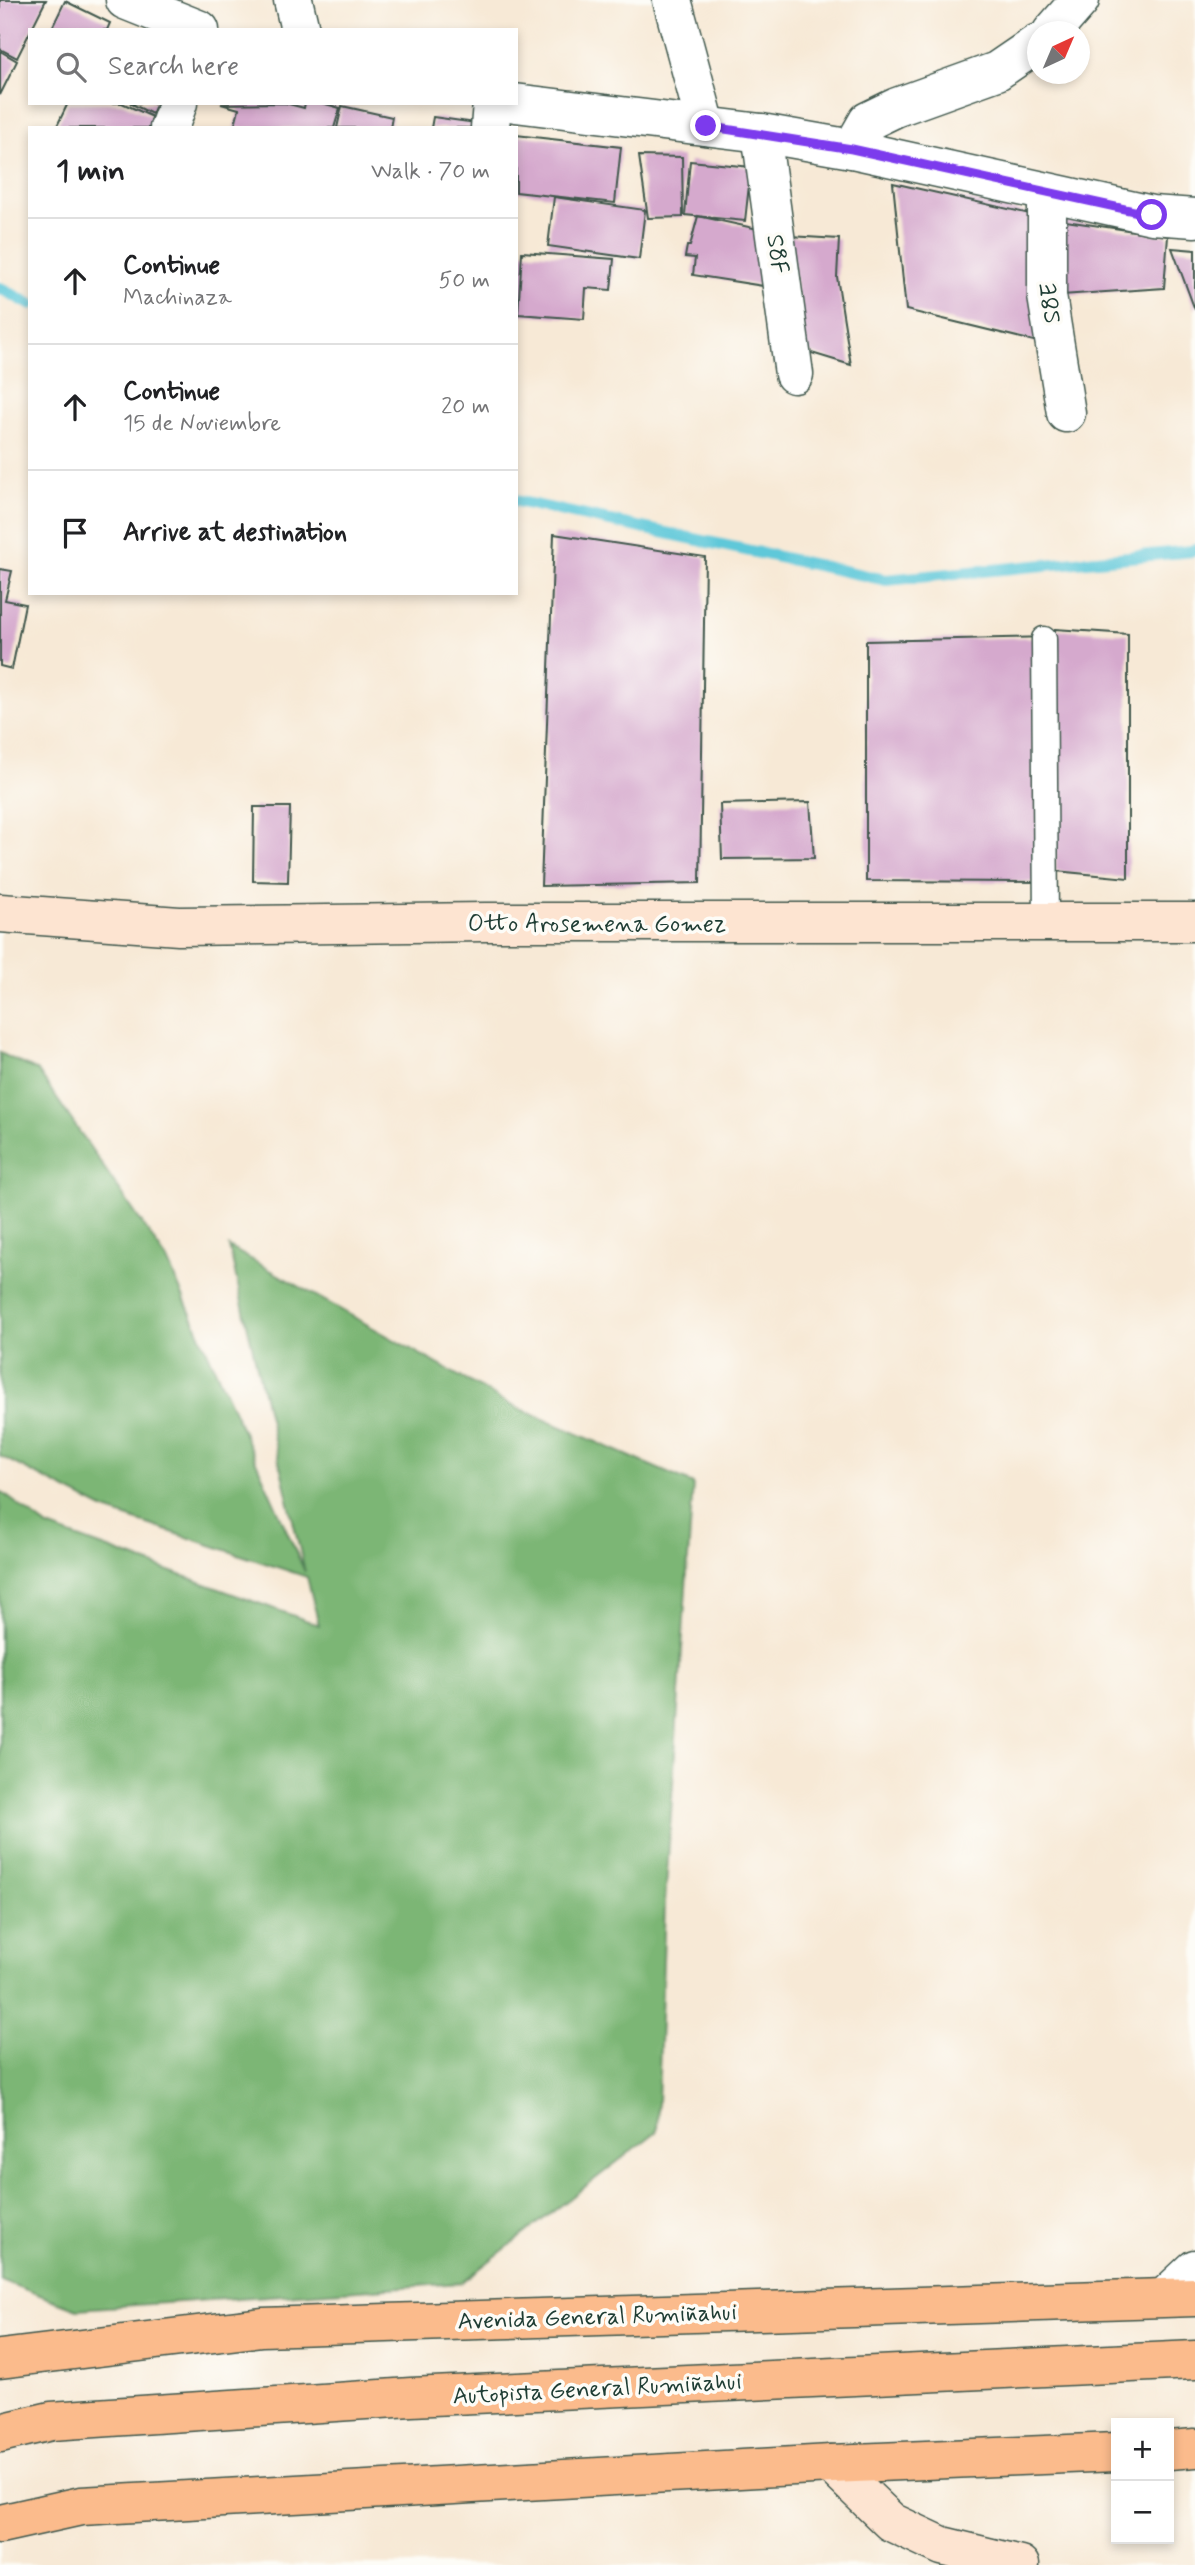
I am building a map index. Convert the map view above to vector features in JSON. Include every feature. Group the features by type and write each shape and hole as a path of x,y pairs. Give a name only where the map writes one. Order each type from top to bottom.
{"main road":[{"name":"Avenida General Rumiñahui","path":"0,2359 262,2327 1180,2297"},
{"name":"Autopista General Rumiñahui","path":"0,2432 51,2421 411,2397 1195,2360"},
{"path":"1174,2450 1195,2448"},
{"path":"0,2524 81,2506 831,2464 1111,2452"}],"street":[{"path":"125,0 195,28"},
{"path":"293,0 300,28"},
{"path":"673,0 706,126"},
{"path":"1062,21 1080,0"},
{"path":"852,149 868,121 897,107 997,71 1027,51"},
{"path":"518,103 706,126 852,149 1152,215 1195,218"},
{"path":"170,126 177,105"},
{"path":"490,126 492,105"},
{"name":"S8F","path":"761,134 793,374"},
{"name":"S8E","path":"1047,193 1047,296 1066,413"},
{"name":"Otto Arosemena Gomez","path":"0,912 179,926 485,922 1195,922"},
{"path":"1180,2297 1195,2269"},
{"path":"831,2464 891,2522 942,2546 1020,2565"}],"lane":[{"path":"1044,639 1046,923"}],"green space":[{"path":"0,1053 38,1071 167,1260 305,1572 229,1247 509,1404 693,1484 665,1903 657,2131 461,2283 77,2309 0,2280 0,1491 48,1527 319,1625 307,1577 105,1510 0,1456"}],"building":[{"path":"0,0 46,0 32,28 28,28 28,36 17,58 0,49"},
{"path":"65,1 110,23 108,28 52,28"},
{"path":"0,51 17,61 0,95"},
{"path":"67,105 126,105 168,124 168,126 57,126"},
{"path":"134,105 156,105 152,114"},
{"path":"225,105 293,105 304,108 305,105 329,105 340,108 335,126 235,126 239,109"},
{"path":"342,106 392,117 390,126 337,126"},
{"path":"433,117 483,124 482,126 431,126"},
{"path":"518,135 621,147 615,203 518,192"},
{"path":"639,156 682,157 683,217 648,218"},
{"path":"690,161 751,167 745,221 685,215"},
{"path":"893,183 1030,214 1042,343 906,310"},
{"path":"554,197 645,210 639,259 548,246"},
{"path":"698,216 772,232 776,288 693,275 695,258 685,257"},
{"path":"1059,220 1168,236 1164,288 1047,296"},
{"path":"789,236 839,239 837,277 851,365 805,351"},
{"path":"1172,248 1195,250 1195,310"},
{"path":"522,252 614,259 611,290 586,288 584,319 518,314"},
{"path":"554,534 705,557 700,883 541,886"},
{"path":"0,569 12,571 5,600 25,604 12,669 0,666"},
{"path":"1055,629 1128,634 1128,878 1056,871"},
{"path":"1048,637 1044,882 866,881 866,641"},
{"path":"810,802 814,858 722,859 720,804"},
{"path":"254,807 290,807 288,882 253,881"}],"waterway":[{"path":"0,288 28,303"},
{"path":"518,501 886,580 1195,549"}],"route":[{"path":"706,126 852,149 1152,215"}]}
